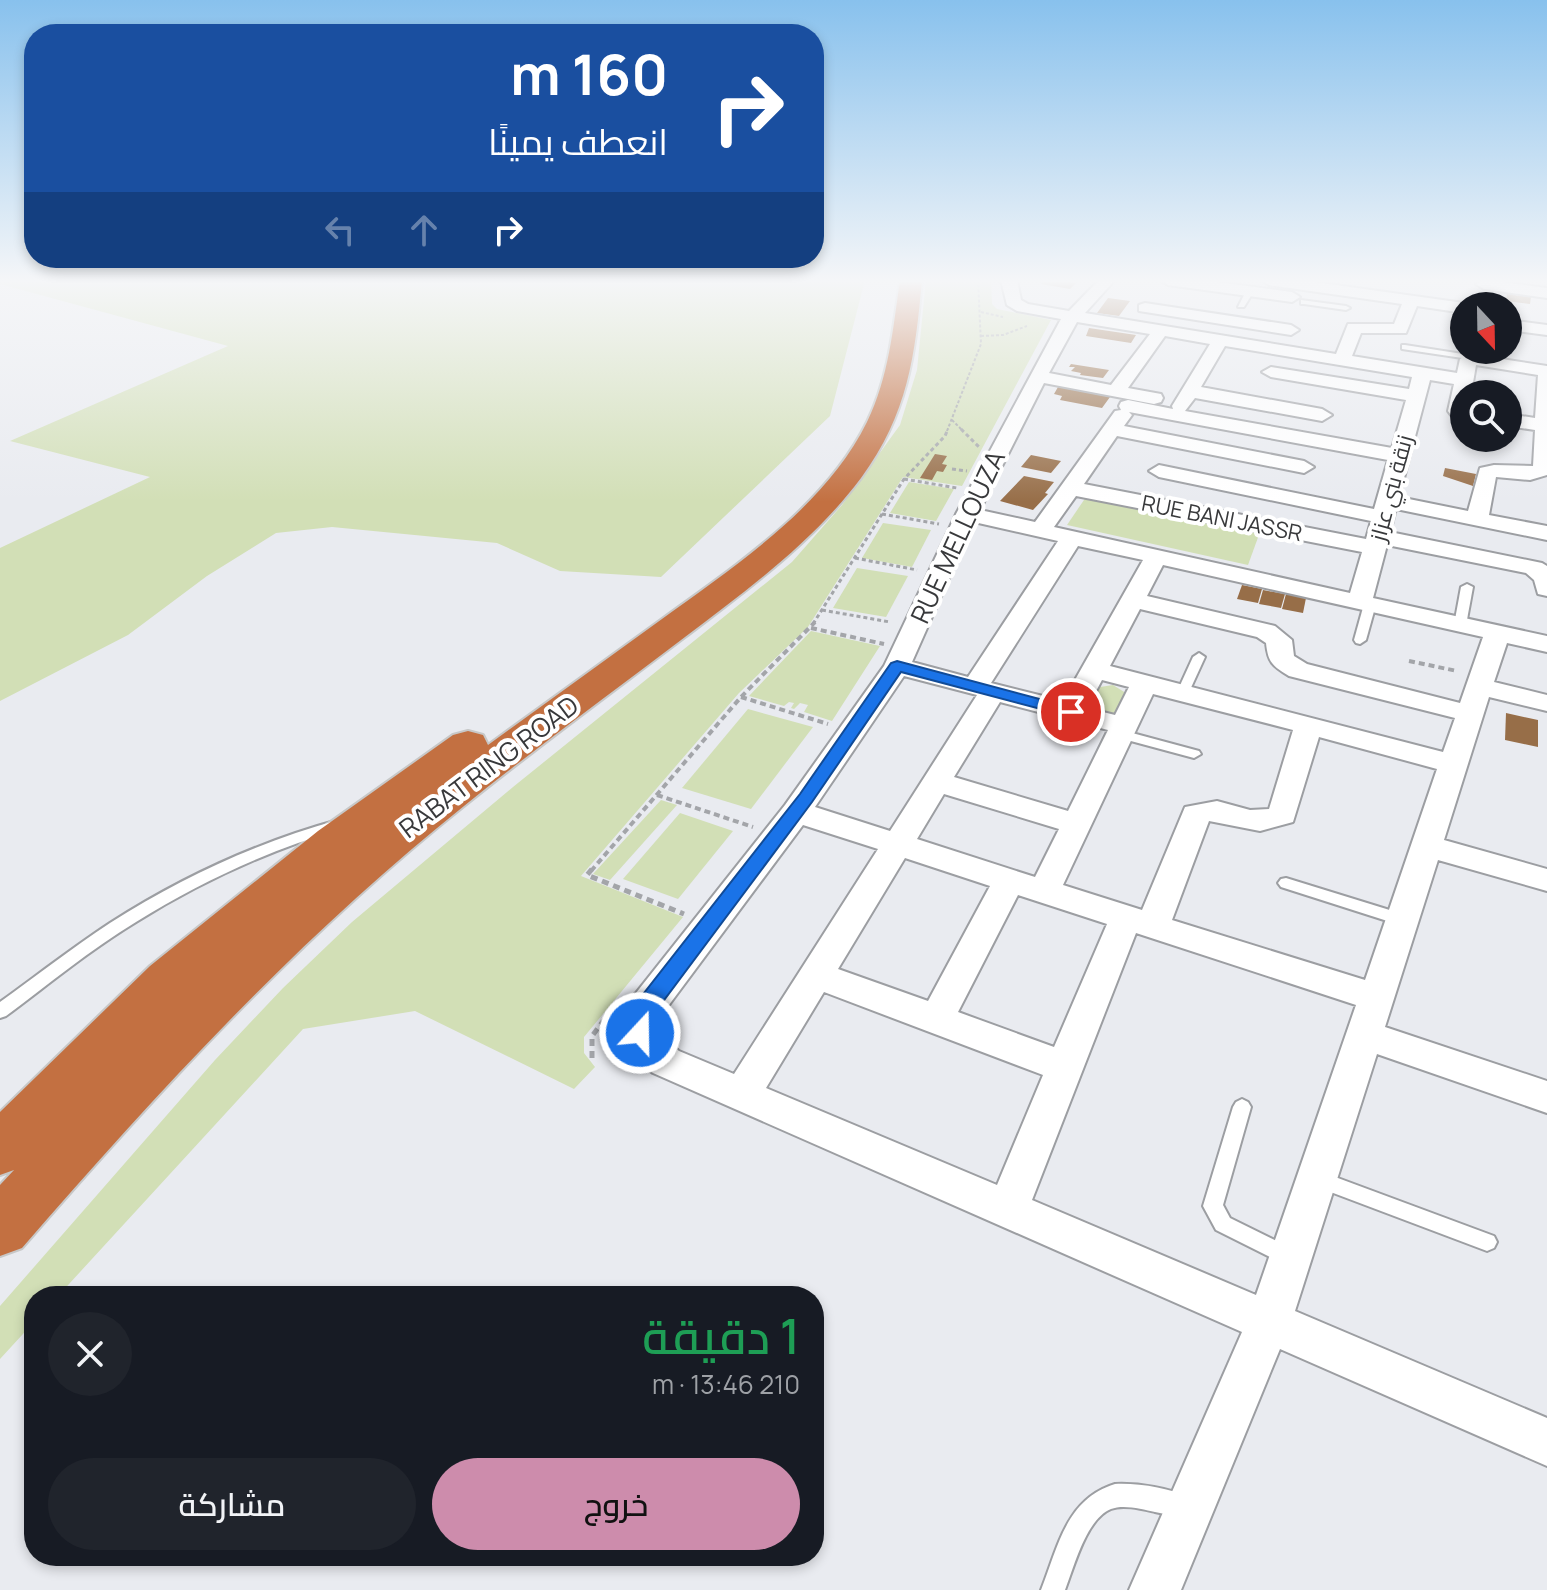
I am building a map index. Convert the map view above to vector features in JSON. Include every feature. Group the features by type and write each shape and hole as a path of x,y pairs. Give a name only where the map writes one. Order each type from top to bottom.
{"highway":[{"name":"RABAT RING ROAD","path":"0,1150 168,980 334,842 652,612 744,541 834,446 854,413 872,354"},
{"name":"RABAT RING ROAD","path":"0,1228 174,1039 262,953 348,877 445,798 710,601 820,509 868,446 893,398 903,354"}],"street":[{"name":"RUE MELLOUZA","path":"742,1094 653,1055 645,1045 640,1020 645,1008 796,812 888,655 1050,354"},
{"path":"1040,531 1112,429 1149,354"},
{"path":"1183,403 1212,354"},
{"path":"1256,403 1279,354"},
{"path":"1301,354 1464,380 1467,364"},
{"path":"1342,361 1344,354"},
{"path":"1477,519 1487,472 1500,470 1534,474 1542,470 1547,371 1511,364"},
{"path":"1271,372 1437,406"},
{"name":"زنقة بني عزاز","path":"1365,603 1400,456 1437,406 1422,374"},
{"path":"1038,377 1127,397 1183,403 1256,403 1322,415"},
{"path":"1293,499 1333,383"},
{"path":"1183,403 1313,440 1400,456"},
{"path":"1522,422 1546,426"},
{"path":"1112,429 1304,467"},
{"path":"1140,502 1176,442"},
{"path":"1159,471 1293,499 1534,568 1546,577 1547,589"},
{"name":"RUE BANI JASSR","path":"1070,488 1140,502 1381,526"},
{"path":"965,510 1040,531 1547,644"},
{"path":"1381,526 1477,519 1547,533"},
{"path":"1071,538 984,689 937,782 742,1094 1547,1442"},
{"path":"1071,712 1156,557"},
{"path":"1132,600 1266,631 1279,640 1281,660 1298,670 1547,703"},
{"path":"1155,1590 1269,1322 1497,633"},
{"path":"888,655 984,689 1071,712 1122,730"},
{"path":"1095,670 1454,764"},
{"path":"1044,891 1145,683"},
{"path":"1008,1208 1065,1067 1196,814 1215,812 1256,823 1278,818 1285,811 1308,726"},
{"path":"937,782 1077,824"},
{"path":"796,812 1378,998"},
{"path":"1427,846 1547,880"},
{"path":"936,1020 1009,880"},
{"path":"818,975 1065,1067"},
{"path":"1366,1035 1547,1097"}],"lane":[{"path":"1460,625 1467,587"},
{"path":"1360,640 1365,603"},
{"path":"1183,692 1199,657"},
{"path":"1122,730 1194,754"},
{"path":"0,1011 99,939 160,901 288,842 369,816"},
{"path":"1286,883 1403,920"},
{"path":"1242,1107 1215,1198 1216,1215 1233,1230 1290,1257"},
{"path":"1318,1179 1487,1242"},
{"path":"1053,1590 1086,1512 1098,1501 1114,1496 1191,1507"}],"path":[{"path":"690,916 587,875 741,697 811,628 904,479 945,436 978,354"},
{"path":"951,420 984,453"},
{"path":"969,481 974,472"},
{"path":"904,479 965,510"},
{"path":"882,514 965,510"},
{"path":"854,558 923,571"},
{"path":"822,610 897,624"},
{"path":"811,628 888,655 891,634"},
{"path":"1409,661 1478,693"},
{"path":"741,697 834,726"},
{"path":"657,795 759,829"},
{"path":"592,1058 589,1050 591,1035 623,996"}],"green space":[{"path":"209,354 846,354 830,416 661,577 560,571 497,543 332,527 276,533 207,576 128,635 0,701 0,548 150,477 10,441"},
{"path":"919,354 1033,354 962,486 903,477 808,627 739,693 581,876 683,917 584,1037 584,1053 595,1067 574,1089 415,1011 303,1029 67,1286 24,1286 24,1333 0,1359 0,1306 215,1060 283,988 352,922 513,787 792,562 842,505 900,425 917,370"},
{"path":"909,482 954,489 936,521 890,513"},
{"path":"1086,497 1260,532 1248,565 1067,525"},
{"path":"883,523 931,530 912,567 862,558"},
{"path":"857,568 908,576 886,617 833,608"},
{"path":"811,631 880,646 832,721 804,712 808,705 800,703 794,709 791,708 794,703 784,706 749,696"},
{"path":"1113,685 1129,695 1119,714 1094,712 1089,705 1100,687"},
{"path":"748,709 813,727 751,809 682,788"},
{"path":"661,800 677,805 610,880 593,874"},
{"path":"680,813 733,831 678,899 623,879"}],"building":[{"path":"1071,364 1109,370 1103,378 1080,375 1071,371 1075,367 1069,367"},
{"path":"1058,387 1110,397 1102,408 1060,400 1062,396 1054,394"},
{"path":"935,454 947,456 942,464 947,465 943,472 937,471 932,480 920,478"},
{"path":"1031,455 1061,461 1051,473 1021,467"},
{"path":"1445,468 1476,474 1473,486 1443,476"},
{"path":"1024,476 1054,482 1033,510 1000,501"},
{"path":"1242,585 1262,589 1258,603 1237,599"},
{"path":"1263,590 1285,594 1281,608 1259,604"},
{"path":"1286,594 1306,598 1303,613 1282,609"},
{"path":"1506,713 1538,720 1538,747 1505,740"}],"route":[{"path":"640,1033 640,1020 645,1008 806,798 897,666 1071,712"}]}
